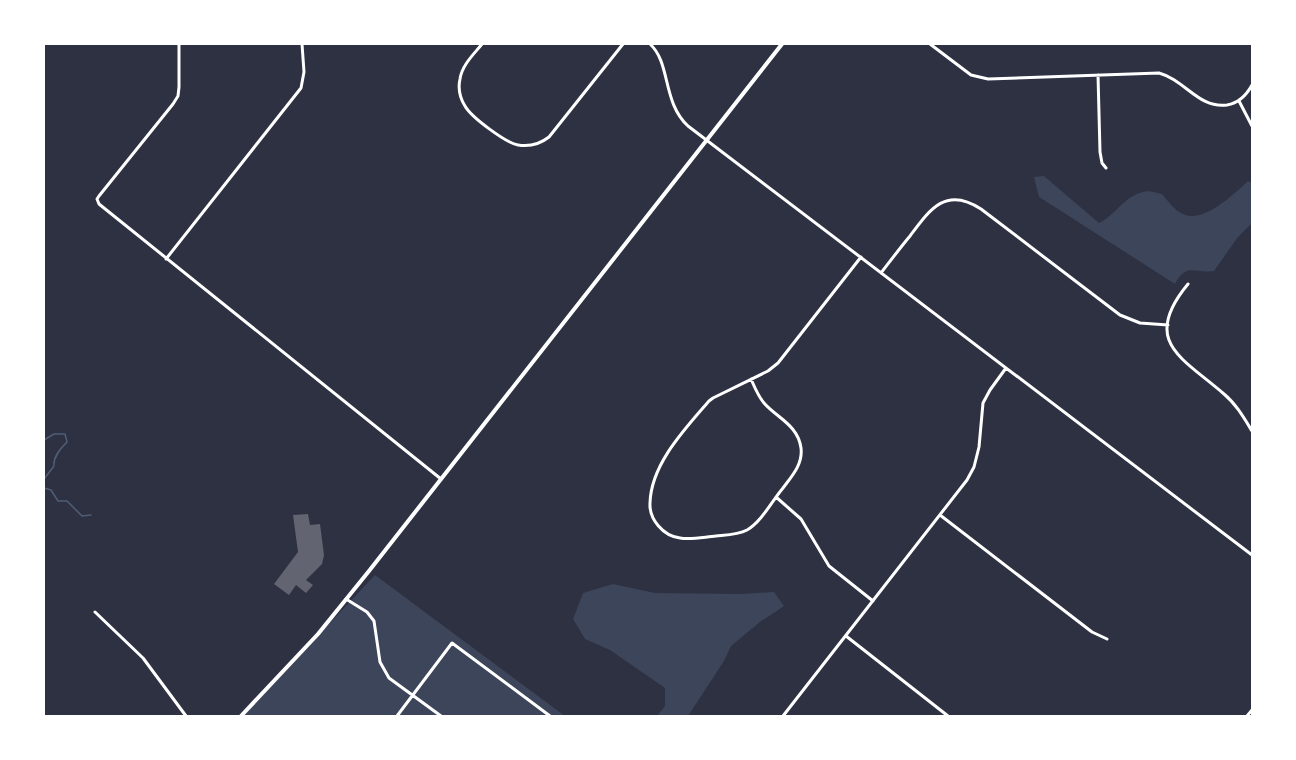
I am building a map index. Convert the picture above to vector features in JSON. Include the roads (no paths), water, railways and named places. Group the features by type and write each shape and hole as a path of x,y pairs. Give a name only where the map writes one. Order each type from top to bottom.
{"main road":[{"path":"241,717 318,634 782,44"}],"street":[{"path":"179,44 178,96 99,196 97,199 99,204 441,479"},
{"path":"166,259 301,88 304,72 302,44"},
{"path":"482,44 462,70 459,87 461,98 469,111 505,139 512,143 527,145 538,143 549,137 623,44"},
{"path":"650,44 657,52 674,109 682,120 1252,555"},
{"path":"930,44 963,69 982,78 1159,74 1174,79 1207,104 1222,105 1239,101 1252,85"},
{"path":"1098,75 1100,152 1102,163 1107,168"},
{"path":"1239,101 1252,126"},
{"path":"881,273 929,210 941,202 959,199 981,209 1129,320 1168,325"},
{"path":"751,379 766,406 794,430 801,447 799,463 759,519 746,530 730,535 700,538 671,536 657,524 650,506 652,489 663,460 713,398 751,379 768,371 778,363 861,257"},
{"path":"1188,284 1173,304 1168,325 1172,346 1179,358 1225,395 1252,431"},
{"path":"783,717 967,480 974,467 979,447 983,403 1006,368"},
{"path":"776,497 801,519 823,557 834,570 873,601"},
{"path":"940,515 1092,632 1107,639"},
{"path":"346,599 367,612 374,621 380,662 389,678 441,717"},
{"path":"95,612 143,658 186,717"},
{"path":"846,636 948,717"},
{"path":"397,717 452,644 550,717"},
{"path":"1248,717 1252,710"}],"waterway":[{"path":"44,440 54,434 65,434 67,442 57,453 54,466 44,479"},
{"path":"44,488 51,490 58,501 67,501 82,516 91,515"}]}
